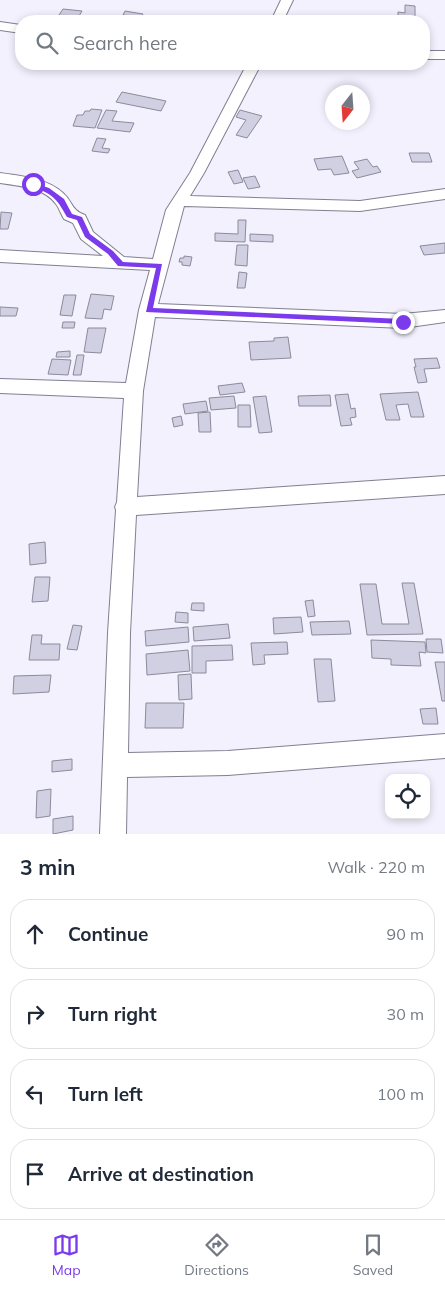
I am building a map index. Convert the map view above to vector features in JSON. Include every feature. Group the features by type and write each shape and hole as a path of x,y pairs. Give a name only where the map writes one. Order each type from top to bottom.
{"street":[{"path":"280,15 287,0"},
{"path":"0,26 15,28"},
{"path":"430,55 445,55"},
{"path":"113,834 125,507 134,391 148,310 174,210 197,173 246,70"},
{"path":"0,178 33,184 47,190 62,200 69,215 79,219 87,235 121,264"},
{"path":"180,201 360,206 445,194"},
{"path":"0,256 160,266"},
{"path":"148,310 403,322 445,316"},
{"path":"0,386 134,391"},
{"path":"125,507 445,485"},
{"path":"115,765 228,763 445,746"}],"building":[{"path":"405,5 415,6 415,15 398,15 398,12 405,13"},
{"path":"63,9 82,11 80,15 59,15"},
{"path":"125,11 143,14 142,15 123,15"},
{"path":"122,92 166,101 161,111 116,102"},
{"path":"91,109 102,110 95,128 73,126 77,115 83,115 85,111 90,111"},
{"path":"106,110 117,111 112,121 134,123 130,132 97,128"},
{"path":"240,110 262,116 247,138 236,135 246,120 236,117"},
{"path":"97,138 106,139 102,148 110,149 108,153 92,151"},
{"path":"409,153 429,153 432,162 412,162"},
{"path":"342,156 349,173 334,175 331,169 318,170 314,159"},
{"path":"367,159 373,167 377,166 381,172 357,178 352,171 359,169 354,162"},
{"path":"238,170 243,182 234,184 228,172"},
{"path":"255,176 260,187 248,189 243,178"},
{"path":"1,212 12,213 8,229 0,229"},
{"path":"238,220 246,220 245,242 215,241 215,233 238,234"},
{"path":"250,234 273,235 273,242 250,241"},
{"path":"445,243 445,253 424,255 420,246"},
{"path":"237,245 248,245 247,266 235,265"},
{"path":"184,256 192,257 190,266 182,265 182,262 179,262 180,258 184,258"},
{"path":"239,272 247,273 245,288 237,288"},
{"path":"91,294 114,296 111,310 104,309 102,319 85,318"},
{"path":"64,295 76,295 72,316 60,315"},
{"path":"0,307 18,308 16,316 0,316"},
{"path":"63,322 75,322 74,328 62,328"},
{"path":"88,328 106,328 101,353 84,352"},
{"path":"288,337 291,358 251,360 249,342 274,341 274,338"},
{"path":"70,351 70,357 56,357 57,352"},
{"path":"77,355 84,355 81,375 73,375"},
{"path":"437,358 440,368 424,369 427,382 418,383 414,359"},
{"path":"52,359 71,360 68,375 48,374"},
{"path":"242,383 245,392 220,395 218,386"},
{"path":"418,392 424,417 411,417 408,404 396,405 400,420 386,420 380,394"},
{"path":"348,394 351,409 355,408 356,417 350,418 352,425 341,426 335,395"},
{"path":"330,395 331,406 299,406 298,396"},
{"path":"234,396 236,408 211,410 209,398"},
{"path":"266,396 272,432 259,433 253,397"},
{"path":"206,401 208,411 185,414 183,404"},
{"path":"238,405 250,405 251,427 238,427"},
{"path":"210,412 211,432 199,432 198,413"},
{"path":"181,416 183,425 174,427 172,418"},
{"path":"45,542 46,563 30,565 29,544"},
{"path":"35,577 50,577 48,601 32,602"},
{"path":"402,583 414,583 423,634 367,635 360,584 376,584 382,624 409,624"},
{"path":"313,600 315,616 308,617 305,601"},
{"path":"192,603 204,603 204,611 191,610"},
{"path":"176,612 188,613 188,623 175,622"},
{"path":"301,617 303,632 274,634 273,618"},
{"path":"349,621 351,634 312,635 310,622"},
{"path":"228,624 230,638 194,641 193,627"},
{"path":"73,625 82,626 77,650 67,649"},
{"path":"188,627 189,642 146,646 145,631"},
{"path":"32,635 42,635 41,644 60,644 59,660 29,660"},
{"path":"426,639 441,639 443,653 427,652"},
{"path":"371,640 425,642 426,653 419,652 421,666 391,665 391,659 372,658"},
{"path":"287,642 288,654 264,655 265,664 253,665 251,643"},
{"path":"232,645 233,660 206,661 206,673 192,673 192,646"},
{"path":"188,650 190,671 147,675 146,654"},
{"path":"314,659 331,659 335,701 318,702"},
{"path":"435,662 445,662 445,701 442,701"},
{"path":"191,674 192,699 179,700 178,675"},
{"path":"51,675 49,692 13,694 14,676"},
{"path":"146,703 184,703 183,728 145,728"},
{"path":"436,708 438,724 423,724 420,709"},
{"path":"72,759 72,770 52,772 52,761"},
{"path":"51,789 50,816 36,818 37,791"},
{"path":"73,816 73,830 53,834 53,819"}],"route":[{"path":"33,184 47,190 62,200 69,215 79,219 87,235 121,264 160,266 148,310 403,322"}]}
